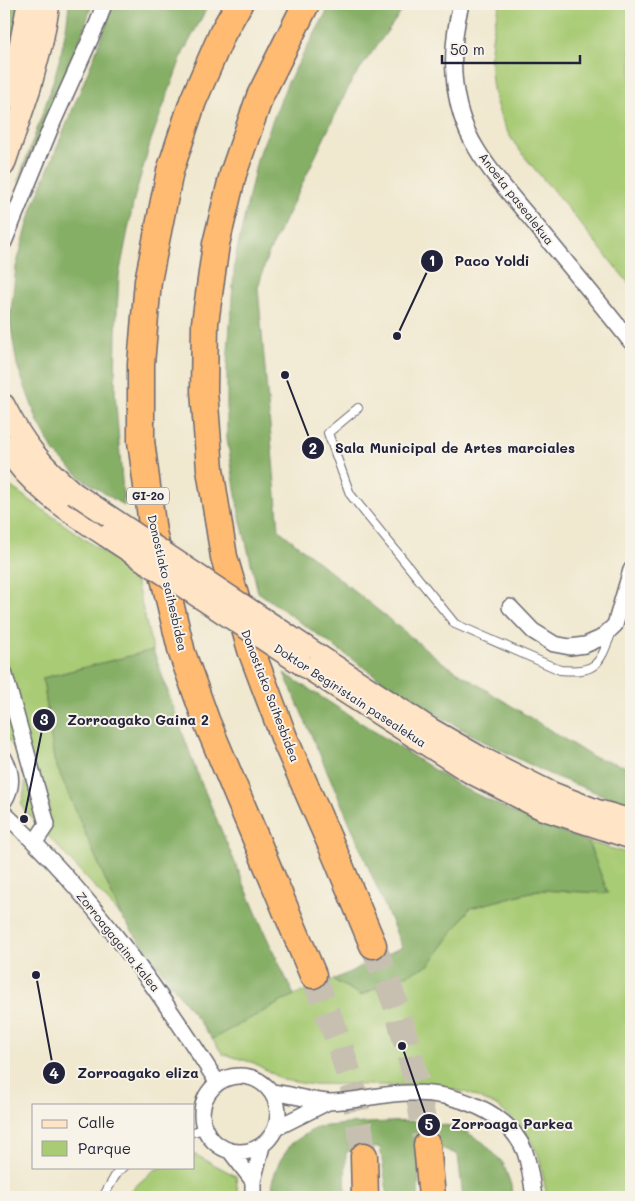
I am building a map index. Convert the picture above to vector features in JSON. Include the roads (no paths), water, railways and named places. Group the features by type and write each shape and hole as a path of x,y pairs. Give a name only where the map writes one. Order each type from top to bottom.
{"highway":[{"name":"Donostiako saihesbidea","path":"239,4 223,32 193,101 170,171 148,281 141,364 141,442 153,532 182,653 206,720 313,975"},
{"name":"Donostiako Saihesbidea","path":"306,4 260,96 233,174 216,244 205,323 204,392 210,469 224,557 251,650 285,740 373,945"},
{"path":"427,1145 432,1197"},
{"path":"364,1156 365,1197"}],"main road":[{"path":"4,101 17,60 28,4"},
{"path":"4,165 30,88 42,42 49,4"},
{"name":"Doktor Begiristain pasealekua","path":"4,405 24,442 41,464 74,493 469,772 542,808 631,838"},
{"name":"Doktor Begiristain pasealekua","path":"4,445 9,454 36,484 64,507 106,536 305,657"},
{"path":"305,657 478,756 550,792 596,810 631,820"}],"street":[{"path":"4,242 104,4"},
{"name":"Anoeta pasealekua","path":"461,4 455,31 453,72 461,113 474,143 493,172 631,342"},
{"path":"510,608 533,631 554,644 570,647 585,645 601,638 615,625 631,570"},
{"path":"4,672 47,824 34,842"},
{"path":"4,758 8,766 10,788 4,801"},
{"name":"Zorroagagaina kalea","path":"4,813 34,842 87,901 155,987 217,1082"},
{"path":"237,1075 248,1076 266,1084 272,1092 278,1103 279,1115 276,1128 262,1146 241,1152 230,1151 219,1146 199,1130 203,1103 208,1092 217,1082 237,1075"},
{"path":"272,1092 328,1102 412,1093 460,1100 486,1110 516,1136 524,1151 530,1170 534,1197"},
{"path":"276,1128 328,1102"},
{"path":"253,1197 253,1181 262,1146"},
{"path":"230,1151 253,1181"}],"lane":[{"path":"358,408 328,433 350,494 455,624 560,670 576,672 591,668 601,660 615,625"},
{"path":"103,1197 118,1171 122,1168"}],"tunnel":[{"path":"373,945 397,1008 416,1079 427,1145"},
{"path":"313,975 337,1037 354,1091 364,1156"}],"place":[{"name":"Paco Yoldi","path":"397,336"},
{"name":"Sala Municipal de Artes marciales","path":"285,375"},
{"name":"Zorroagako Gaina 2","path":"24,819"},
{"name":"Zorroagako eliza","path":"36,975"},
{"name":"Zorroaga Parkea","path":"402,1046"}]}
